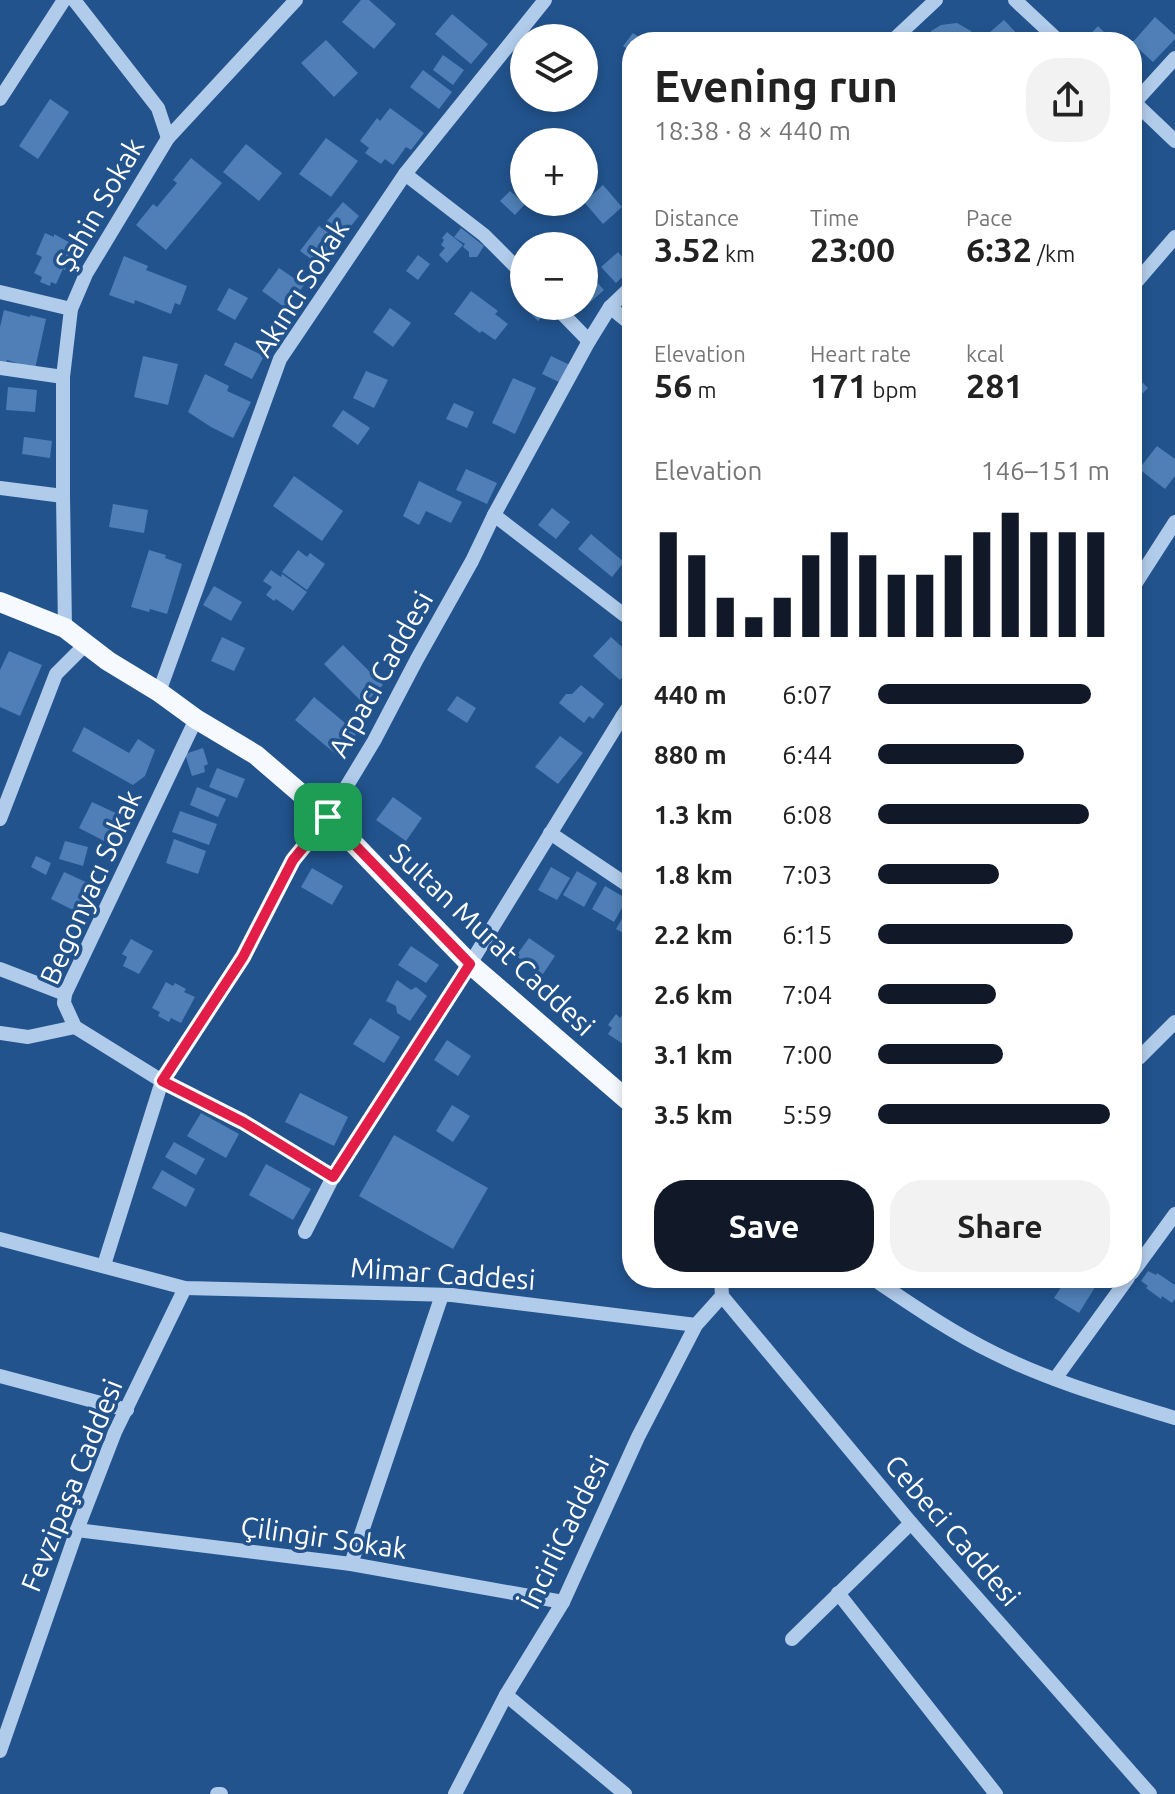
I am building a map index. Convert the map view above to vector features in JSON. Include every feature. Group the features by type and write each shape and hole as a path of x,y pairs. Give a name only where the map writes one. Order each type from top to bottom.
{"main road":[{"name":"Sultan Murat Caddesi","path":"0,602 65,628 108,661 256,755 328,817 470,964 622,1095"}],"street":[{"path":"0,99 64,0"},
{"path":"74,0 158,108 168,138"},
{"name":"Şahin Sokak","path":"65,628 63,377 71,309 86,274 168,138 296,0"},
{"name":"Akıncı Sokak","path":"159,692 280,359 405,174 545,0"},
{"path":"902,32 936,0"},
{"path":"1015,0 1045,32"},
{"path":"1142,92 1175,58"},
{"path":"1142,110 1175,141"},
{"path":"405,174 484,235 510,261"},
{"path":"1142,275 1175,237"},
{"path":"0,292 71,309"},
{"name":"Arpacı Caddesi","path":"104,1265 162,1081 243,957 293,860 328,817 374,741 589,341 610,307 622,296"},
{"path":"610,307 622,317"},
{"path":"569,320 589,341"},
{"path":"0,368 63,377"},
{"path":"0,488 63,496"},
{"path":"494,515 622,613"},
{"path":"1142,573 1175,522"},
{"path":"0,819 56,674 86,644"},
{"name":"Begonyacı Sokak","path":"196,719 65,994 64,1003 75,1027 162,1081 243,1122 333,1177"},
{"path":"305,1232 333,1177 550,833 622,727"},
{"path":"550,833 622,881"},
{"path":"0,969 65,994"},
{"path":"1142,1055 1175,1022"},
{"path":"0,1033 28,1037 75,1027"},
{"path":"1142,1259 1175,1214"},
{"path":"0,1239 104,1265"},
{"name":"Mimar Caddesi","path":"104,1265 185,1288 442,1295 696,1325"},
{"name":"Fevzipaşa Caddesi","path":"0,1751 77,1530 115,1432 185,1288"},
{"path":"722,1288 722,1296"},
{"path":"887,1288 935,1321 993,1353 1083,1390 1175,1418"},
{"path":"1055,1379 1121,1288"},
{"path":"351,1564 442,1295"},
{"name":"İncirliCaddesi","path":"455,1794 506,1695 563,1602 638,1437 696,1325 722,1296"},
{"name":"Cebeci Caddesi","path":"722,1296 911,1523 1150,1794"},
{"path":"0,1376 127,1410"},
{"path":"792,1639 911,1523"},
{"name":"Çilingir Sokak","path":"77,1530 351,1564 563,1602"},
{"path":"838,1593 996,1794"},
{"path":"506,1695 625,1794"}],"building":[{"path":"361,0 369,0 396,24 374,49 342,22"},
{"path":"452,14 488,44 471,64 435,34"},
{"path":"1155,17 1175,35 1175,39 1153,62 1142,52 1142,32"},
{"path":"1004,20 1015,32 990,32"},
{"path":"957,23 971,32 931,32 941,25"},
{"path":"326,40 358,73 334,97 301,63"},
{"path":"443,55 464,70 453,85 433,70"},
{"path":"423,70 452,92 439,109 410,87"},
{"path":"50,99 69,112 38,159 19,146"},
{"path":"390,108 424,133 411,150 406,147 393,165 385,159 381,164 365,153 369,148 360,141 377,118 380,121"},
{"path":"326,138 358,161 331,197 299,174"},
{"path":"246,144 282,173 259,201 223,172"},
{"path":"191,158 222,183 166,250 136,225 153,204 157,207 177,183 173,180"},
{"path":"603,185 622,207 603,224 596,216 598,189"},
{"path":"510,191 510,210 500,201"},
{"path":"343,202 359,216 343,236 326,222"},
{"path":"319,226 337,239 318,264 300,251"},
{"path":"461,228 484,246 477,257 469,257 469,252 463,247 465,244 454,237"},
{"path":"447,232 463,245 447,263 439,255 445,248 441,245"},
{"path":"45,233 54,237 54,234 76,246 56,284 51,282 50,286 40,282 42,277 34,273 42,257 36,254"},
{"path":"618,252 622,257 622,277 616,283 601,267"},
{"path":"418,255 430,264 418,280 406,271"},
{"path":"124,256 148,266 146,270 187,286 180,305 175,303 171,314 135,300 134,304 109,295"},
{"path":"279,268 304,285 287,309 262,291"},
{"path":"229,288 248,298 235,320 217,310"},
{"path":"471,291 498,311 495,314 508,324 495,340 454,314"},
{"path":"390,308 411,323 393,347 373,332"},
{"path":"4,310 46,319 35,369 7,360 6,363 0,361 0,327"},
{"path":"235,342 264,356 252,379 224,365"},
{"path":"143,356 178,364 168,405 134,397"},
{"path":"551,356 570,365 561,383 542,374"},
{"path":"366,371 388,380 374,408 353,398"},
{"path":"205,374 229,386 227,391 251,402 233,438 188,412"},
{"path":"513,378 536,388 515,434 492,423"},
{"path":"8,387 37,390 35,412 6,410"},
{"path":"454,403 474,412 467,428 446,419"},
{"path":"343,410 370,428 358,445 332,426"},
{"path":"24,437 52,441 50,458 22,454"},
{"path":"1157,446 1175,459 1175,476 1165,489 1142,471 1142,465"},
{"path":"466,469 497,483 487,504 456,490"},
{"path":"294,476 343,511 322,541 273,506"},
{"path":"419,481 462,502 451,523 426,511 419,525 403,516"},
{"path":"113,504 148,510 144,533 109,527"},
{"path":"552,508 570,522 556,539 538,525"},
{"path":"591,534 622,560 622,564 612,577 578,549"},
{"path":"149,550 182,564 167,614 131,607"},
{"path":"298,550 307,557 310,553 325,564 307,590 282,572"},
{"path":"271,570 307,592 293,611 266,595 272,587 263,581"},
{"path":"214,586 242,602 231,621 203,605"},
{"path":"222,637 245,648 234,671 211,661"},
{"path":"611,637 622,647 622,678 620,680 593,656"},
{"path":"343,645 383,685 364,704 324,664"},
{"path":"9,651 42,665 20,716 0,707 0,670"},
{"path":"581,685 604,704 593,719 589,716 584,723 559,703 566,694 572,694"},
{"path":"457,696 476,708 467,723 447,710"},
{"path":"314,697 357,733 338,756 295,720"},
{"path":"84,727 129,753 138,739 155,750 145,776 133,785 72,751"},
{"path":"560,736 583,753 558,784 535,767"},
{"path":"203,748 208,764 204,766 205,772 192,776 185,754"},
{"path":"217,768 245,779 237,798 209,787"},
{"path":"197,787 226,799 218,817 190,805"},
{"path":"393,797 422,818 406,841 376,820"},
{"path":"92,802 118,814 104,841 79,828"},
{"path":"180,811 217,824 209,845 172,832"},
{"path":"174,839 206,851 198,874 166,863"},
{"path":"65,841 88,847 83,866 59,859"},
{"path":"36,856 51,863 46,875 31,867"},
{"path":"551,867 570,878 557,900 538,890"},
{"path":"312,868 343,886 332,905 301,887"},
{"path":"577,871 597,883 584,907 563,895"},
{"path":"64,872 90,884 77,912 51,899"},
{"path":"605,886 622,896 622,908 614,922 592,909"},
{"path":"622,918 622,932 616,929"},
{"path":"529,938 555,956 543,974 516,956"},
{"path":"131,939 153,951 139,974 123,966 127,957 122,954"},
{"path":"411,946 439,965 426,983 398,965"},
{"path":"397,980 411,990 416,987 427,996 410,1021 397,1013 396,1006 386,1001"},
{"path":"166,982 173,986 175,983 195,997 181,1023 171,1018 169,1022 152,1008"},
{"path":"616,1014 620,1018 622,1015 622,1043 608,1034 612,1028 608,1025"},
{"path":"370,1018 400,1037 384,1063 353,1044"},
{"path":"447,1040 471,1056 458,1076 434,1060"},
{"path":"300,1093 348,1117 334,1146 285,1122"},
{"path":"452,1105 470,1116 453,1142 436,1131"},
{"path":"201,1113 239,1134 226,1158 187,1136"},
{"path":"394,1135 488,1188 453,1249 359,1196"},
{"path":"174,1142 205,1159 196,1175 165,1157"},
{"path":"266,1164 311,1189 293,1220 249,1195"},
{"path":"162,1170 195,1189 186,1207 152,1188"},
{"path":"1148,1271 1157,1273 1175,1285 1175,1299 1172,1303 1162,1296 1161,1299 1146,1288 1148,1286 1142,1280"},
{"path":"1060,1288 1095,1288 1079,1313 1054,1298"}],"route":[{"path":"328,817 470,964 333,1177 243,1122 162,1081 243,957 293,860 328,817"}]}
